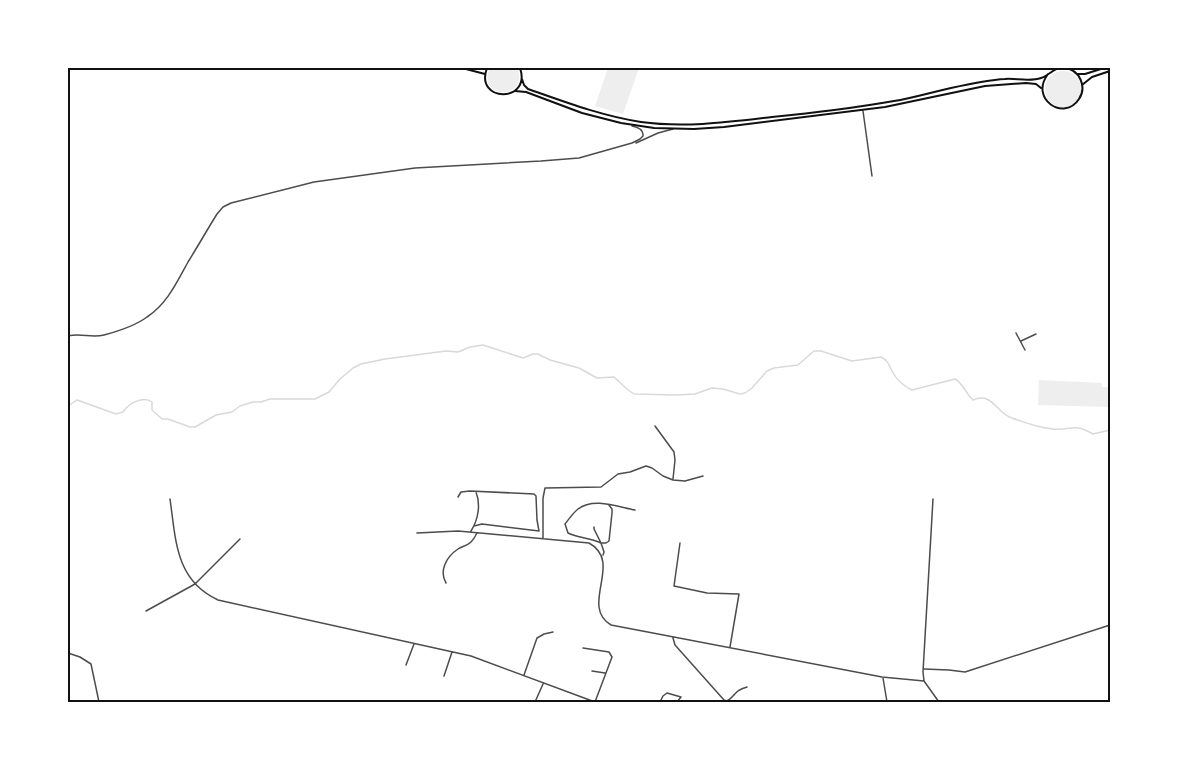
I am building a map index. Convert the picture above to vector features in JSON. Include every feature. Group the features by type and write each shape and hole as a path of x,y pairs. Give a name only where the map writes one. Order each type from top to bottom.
{"main road":[{"path":"462,68 485,74"},
{"path":"487,68 486,83 488,88 496,94 506,95 515,91 522,79"},
{"path":"520,68 524,85 528,89 600,113 641,122 688,125 879,104 976,82 1037,79 1059,68 1066,68 1077,74 1104,68"},
{"path":"1048,74 1044,79 1043,95 1049,104 1065,108 1079,100 1083,85 1092,77 1110,70"},
{"path":"1077,74 1083,85"},
{"path":"515,91 526,92 582,113 626,124 676,129 724,127 863,110 985,86 1013,83 1031,83 1042,90"}],"street":[{"path":"863,110 872,176"},
{"path":"626,124 640,129 643,133 641,138 632,143"},
{"path":"68,336 106,334 132,326 154,312 171,291 217,214 234,202 314,182 415,168 575,159 676,129"},
{"path":"1016,333 1025,350"},
{"path":"1021,342 1036,334"},
{"path":"655,426 674,452 673,480"},
{"path":"543,539 545,488 600,487 618,474 646,466 673,480 685,481 703,476"},
{"path":"667,478 673,473"},
{"path":"458,497 461,492 535,495 539,531 482,524 474,526"},
{"path":"470,532 478,512 479,499 476,492"},
{"path":"170,500 180,558 195,584 211,597 478,658 595,702 612,657 610,654 583,648"},
{"path":"933,500 923,669 924,681 939,702"},
{"path":"608,504 612,513 611,532 606,543 568,533 565,524 583,506 596,503 608,504 635,510"},
{"path":"594,527 604,552 599,604 605,621 616,626 882,677 924,681"},
{"path":"417,533 470,532 589,543 602,556"},
{"path":"446,583 442,570 450,557 458,549 469,544 477,533"},
{"path":"146,611 195,584 240,538"},
{"path":"680,543 674,586 707,593 739,594 740,596 730,648"},
{"path":"923,669 965,672 1110,625"},
{"path":"523,676 537,638 552,632"},
{"path":"673,637 675,645 724,700 729,700 736,691 747,687"},
{"path":"406,665 414,643"},
{"path":"444,676 452,651"},
{"path":"68,653 92,664 99,702"},
{"path":"592,671 605,673"},
{"path":"882,677 887,702"},
{"path":"535,702 543,683"},
{"path":"660,702 667,693 681,697 677,702"},
{"path":"582,702 584,698"}],"shaded area":[{"path":"490,68 517,68 519,78 517,86 503,92 490,86 487,78"},
{"path":"608,68 639,68 623,114 595,106"},
{"path":"1063,71 1076,76 1081,89 1076,102 1063,107 1050,102 1045,89 1050,76"},
{"path":"1039,380 1102,383 1102,387 1110,387 1110,407 1038,405"}],"waterway":[{"path":"68,406 77,400 116,414 123,412 136,401 144,399 152,402 152,410 162,419 195,427 216,415 232,412 240,406 253,402 270,399 315,399 329,392 340,379 361,364 446,351 458,352 483,345 523,358 538,354 550,360 579,368 597,378 614,377 634,394 695,394 712,388 740,394 752,388 767,371 798,365 814,351 821,351 852,361 881,357 899,381 912,390 955,379 973,400 985,398 1007,416 1032,425 1053,429 1081,428 1093,434 1110,430"}]}
